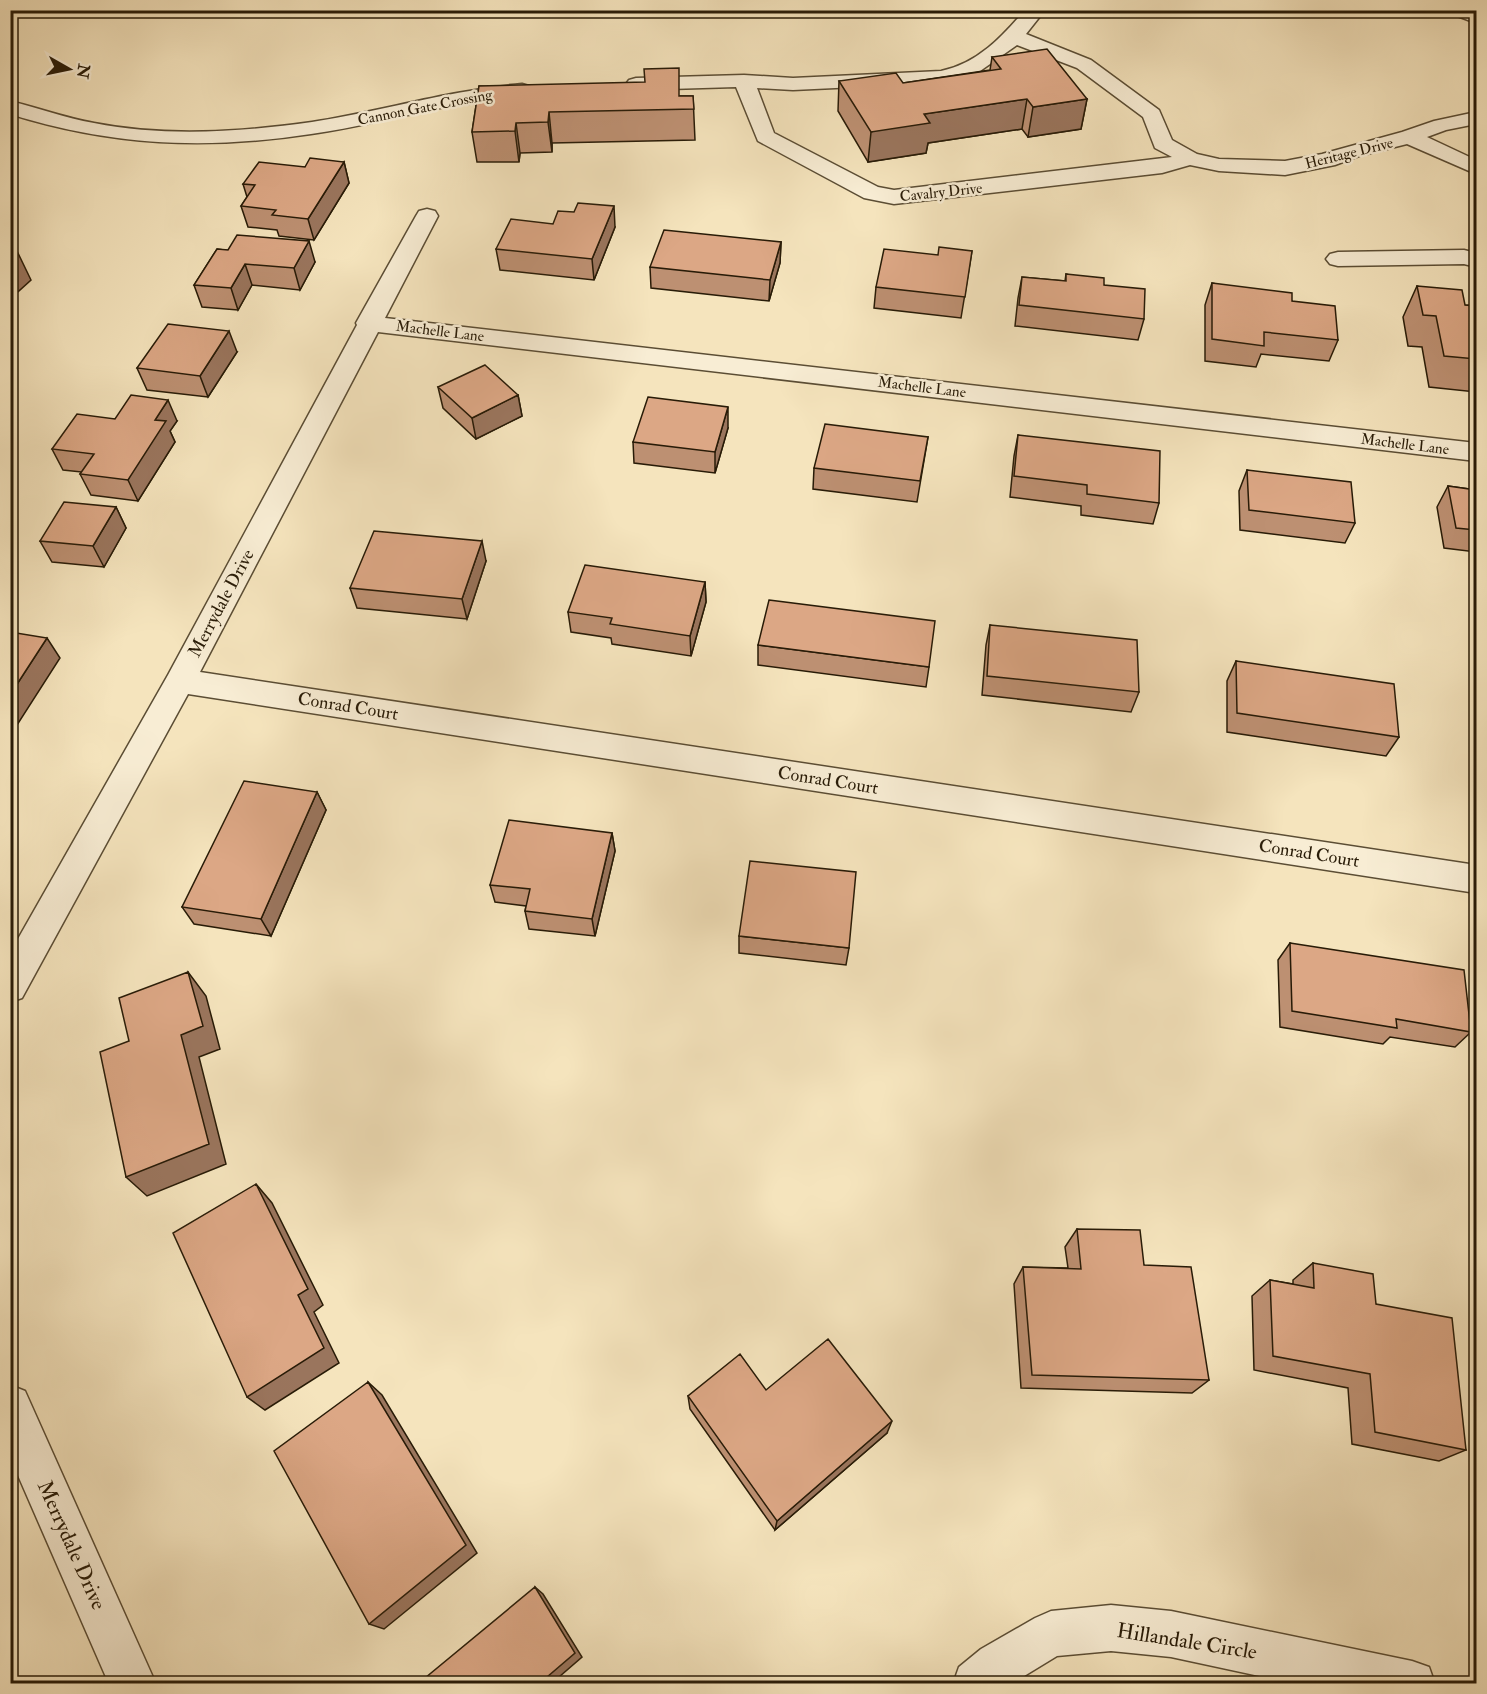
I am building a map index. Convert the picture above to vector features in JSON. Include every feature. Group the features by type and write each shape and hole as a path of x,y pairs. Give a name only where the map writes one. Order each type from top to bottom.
{"street":[{"path":"619,85 744,81 793,84 941,77 966,72 1008,43 1036,10"},
{"path":"1459,10 1476,17"},
{"name":"Heritage Drive","path":"1013,36 1084,64 1152,114 1163,143 1190,159 1227,165 1285,168 1327,160 1352,151 1409,137 1441,125 1476,118"},
{"name":"Cavalry Drive","path":"744,81 765,137 872,193 894,197 1162,166 1190,159"},
{"name":"Cannon Gate Crossing","path":"10,107 41,118 95,131 158,139 276,134 425,104 516,90 539,89"},
{"path":"1409,137 1476,168"},
{"name":"Merrydale Drive","path":"10,987 180,681 368,323 427,216"},
{"path":"1338,259 1464,257 1476,260"},
{"name":"Machelle Lane","path":"368,323 1476,452"},
{"name":"Conrad Court","path":"180,681 1476,879"},
{"name":"Merrydale Drive","path":"10,1406 133,1683"},
{"name":"Hillandale Circle","path":"976,1683 997,1665 1050,1634 1111,1628 1171,1634 1412,1683"}],"building":[{"path":"1047,49 1087,99 1033,107 1027,99 924,114 930,123 871,132 839,81 896,73 903,83 1001,69 992,57"},
{"path":"679,68 679,96 693,96 694,109 549,112 548,122 516,123 515,131 472,132 479,86 645,82 644,69"},
{"path":"310,158 344,162 308,219 272,215 276,210 241,206 255,185 243,184 259,162 305,167"},
{"path":"578,203 614,206 592,259 496,249 511,219 553,224 558,211 574,212"},
{"path":"664,230 781,242 770,280 650,267"},
{"path":"237,235 309,241 294,268 245,264 231,288 194,285 217,249 228,250"},
{"path":"939,247 972,251 965,297 876,287 884,249 938,255"},
{"path":"1066,274 1104,278 1104,285 1145,289 1144,319 1019,305 1022,277 1066,281"},
{"path":"1212,283 1292,293 1292,301 1335,306 1338,340 1264,332 1264,346 1212,339"},
{"path":"1417,286 1462,290 1465,305 1476,306 1476,359 1444,356 1436,316 1423,315"},
{"path":"168,324 229,331 200,376 137,368"},
{"path":"485,365 518,395 472,418 438,387"},
{"path":"131,395 168,400 155,420 166,421 128,480 80,474 94,454 52,449 77,414 115,419"},
{"path":"648,397 728,407 715,452 633,442"},
{"path":"825,424 928,437 920,481 814,468"},
{"path":"1018,435 1160,451 1159,503 1087,494 1087,485 1014,476"},
{"path":"1247,470 1351,482 1355,523 1249,510"},
{"path":"1448,486 1476,490 1476,530 1456,528"},
{"path":"64,502 116,507 93,546 40,541"},
{"path":"374,531 482,541 462,599 350,588"},
{"path":"585,565 705,582 690,636 610,624 612,618 568,612"},
{"path":"769,600 935,621 929,667 758,645"},
{"path":"990,625 1137,640 1139,692 987,676"},
{"path":"10,632 47,638 10,695"},
{"path":"1236,661 1394,684 1399,737 1237,713"},
{"path":"244,781 317,792 261,919 182,907"},
{"path":"509,820 612,833 592,919 525,911 530,889 490,885"},
{"path":"750,861 856,872 849,948 739,936"},
{"path":"1290,943 1464,970 1471,1032 1396,1019 1397,1028 1292,1011"},
{"path":"188,972 203,1026 181,1035 209,1144 126,1177 100,1052 129,1041 119,998"},
{"path":"256,1184 308,1289 298,1295 324,1348 247,1397 173,1233"},
{"path":"1077,1229 1140,1230 1144,1265 1191,1267 1209,1380 1032,1375 1023,1267 1081,1269"},
{"path":"1313,1263 1373,1274 1376,1304 1452,1318 1466,1450 1375,1432 1370,1374 1273,1356 1270,1280 1314,1288"},
{"path":"828,1339 892,1421 777,1521 688,1396 740,1354 766,1390"},
{"path":"368,1382 466,1545 369,1624 274,1451"},
{"path":"535,1587 575,1653 540,1683 419,1683"}]}
